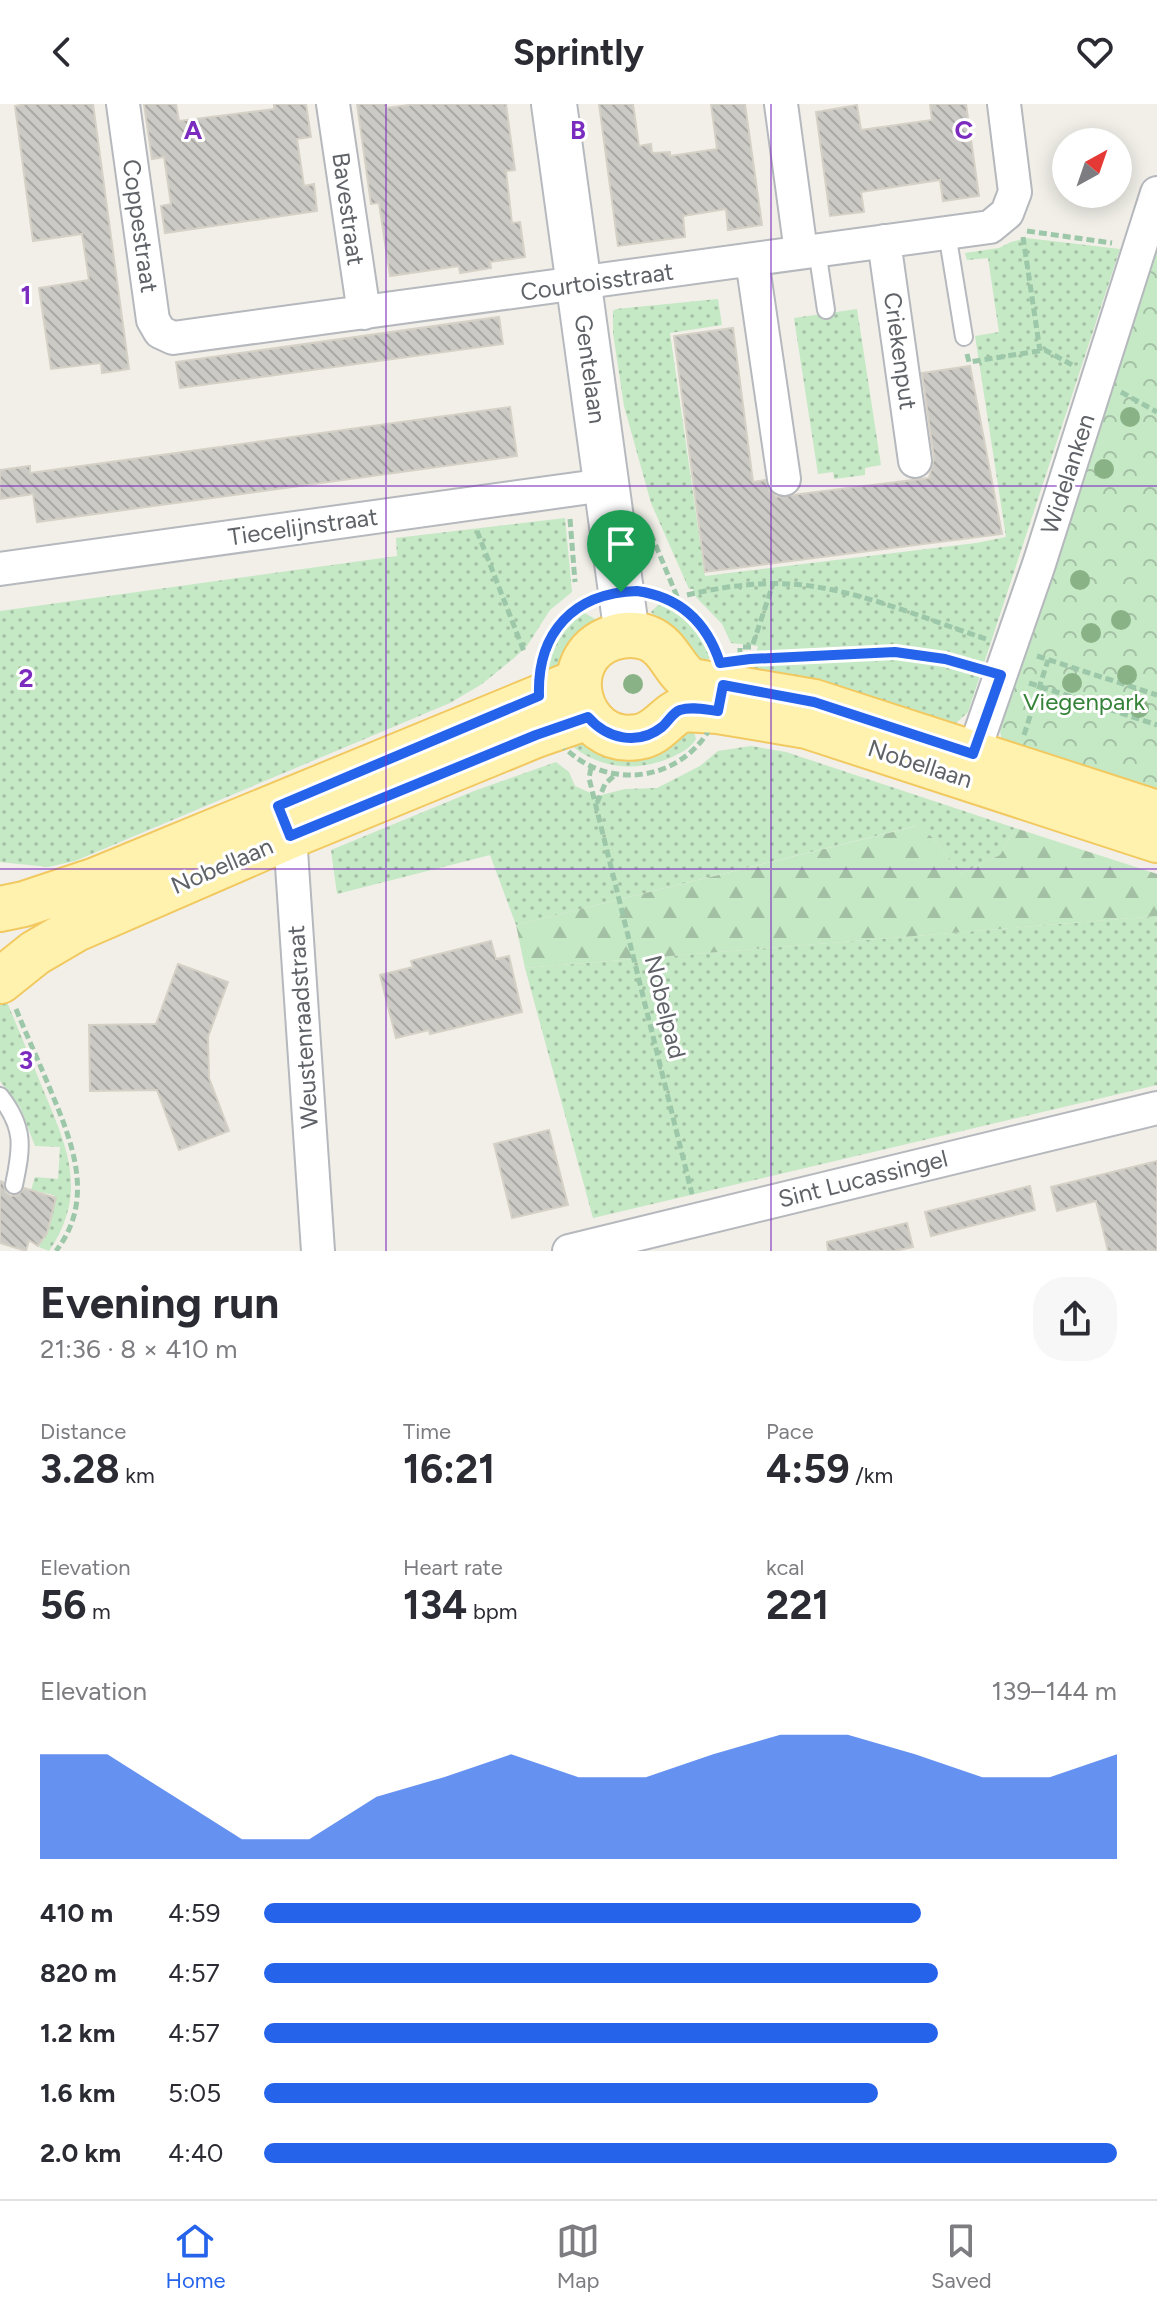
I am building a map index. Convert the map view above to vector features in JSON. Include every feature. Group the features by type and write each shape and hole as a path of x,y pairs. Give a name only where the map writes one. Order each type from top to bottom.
{"main road":[{"path":"627,635 656,642 671,656 716,681 651,733 629,738 607,732 564,706 592,651 605,641 627,635"},
{"name":"Nobellaan","path":"716,681 814,702 1157,813"},
{"name":"Nobellaan","path":"716,681 807,726 1157,840"},
{"name":"Nobellaan","path":"0,909 284,821 564,706"},
{"name":"Nobellaan","path":"1,980 35,953 76,929 284,821"}],"street":[{"name":"Coppestraat","path":"123,104 153,320 160,332 173,338"},
{"name":"Bavestraat","path":"333,104 364,313"},
{"name":"Gentelaan","path":"554,104 578,285 587,488 621,592 627,635"},
{"path":"781,104 809,251"},
{"name":"Courtoisstraat","path":"173,338 990,227 1000,220 1011,205 1015,179 1004,104"},
{"name":"Widelanken","path":"973,754 1157,193"},
{"name":"Criekenput","path":"884,241 915,461"},
{"path":"752,260 784,479"},
{"name":"Tiecelijnstraat","path":"0,569 587,488"},
{"name":"Weustenraadstraat","path":"284,821 318,1251"},
{"name":"Sint Lucassingel","path":"569,1251 1157,1108"}],"lane":[{"path":"947,233 964,337"},
{"path":"809,251 826,310"},
{"path":"0,1096 16,1120 20,1134 20,1157 14,1185"}],"path":[{"path":"1040,351 1022,230 1140,247"},
{"path":"964,337 969,362 1045,350 1157,412"},
{"path":"575,582 587,488"},
{"path":"467,504 525,654"},
{"path":"716,681 706,631 681,607 653,594 621,592 590,600 566,617 557,628 543,654 540,668 564,706 562,745 591,768 616,774 642,774 675,764 701,742 716,681 740,647 752,647 773,584"},
{"path":"687,595 773,584 842,593 1157,725"},
{"path":"764,658 895,652 945,659 1006,661 1157,695"},
{"name":"Nobelpad","path":"591,768 589,778 698,1218"},
{"path":"596,804 605,784 616,774"},
{"path":"1,980 68,1131 76,1157 79,1180 75,1212 71,1226 56,1251"}],"green space":[{"path":"1026,238 1120,249 968,712 955,724 943,727 750,679 758,646 731,643 722,624 696,597 693,589 689,589 651,503 624,406 613,333 613,311 718,299 722,325 670,333 705,576 976,543 1006,537 975,336 999,332 988,258 967,260 965,253 999,248"},
{"name":"Viegenpark","path":"1157,247 1157,803 1002,742 1000,731"},
{"path":"857,309 881,465 865,468 865,475 834,479 833,472 818,474 794,318"},
{"path":"565,518 572,592 550,610 527,646 482,684 450,703 75,861 48,867 0,862 0,611 397,556 396,538"},
{"path":"660,603 685,618 703,638 712,655 703,666 651,612"},
{"path":"583,612 595,619 557,673 547,665 550,657 565,630"},
{"path":"692,725 696,739 688,748 670,758 644,765 607,764 572,746 575,734"},
{"path":"751,746 786,752 1015,828 1000,855 960,874 932,837 916,826 516,925 490,855 337,894 331,850 474,791 556,762 569,772 575,786 597,796 625,789 657,788 700,766 718,751"},
{"path":"917,826 932,837 960,874 1000,855 1015,828 1157,874 1157,916 525,968 516,925"},
{"path":"1157,916 1157,1085 593,1218 525,968"},
{"path":"4,995 59,1130 70,1169 68,1209 49,1251 39,1247 50,1222 54,1195 31,1190 35,1177 58,1179 60,1147 35,1146 20,1107 0,1081 0,999"}],"building":[{"path":"93,104 129,369 102,373 101,363 51,369 39,288 89,280 82,234 33,241 15,106"},
{"path":"144,104 176,104 179,121 274,109 274,104 306,104 311,137 297,139 304,186 314,184 317,211 165,233 161,206 171,204 164,157 152,159"},
{"path":"357,104 386,104 386,108 416,104 506,104 515,170 506,171 512,223 520,222 525,257 490,262 491,268 460,273 459,266 390,276 379,203 371,204"},
{"path":"599,104 633,104 639,146 651,144 652,153 670,152 670,156 717,149 711,104 745,104 762,225 728,230 726,209 683,216 685,237 618,246"},
{"path":"930,104 966,104 979,196 943,201 940,180 861,192 864,212 830,216 816,112 857,105 861,130 932,120"},
{"path":"499,317 503,344 180,388 176,362"},
{"path":"733,328 753,482 765,480 776,497 929,478 934,458 922,373 970,366 1002,534 705,572 674,336"},
{"path":"510,407 517,456 37,522 33,494 0,499 0,470 30,466 30,473"},
{"path":"491,941 496,959 509,956 522,1012 430,1034 429,1030 396,1038 380,975 413,967 411,961"},
{"path":"178,964 228,982 208,1037 209,1078 229,1131 179,1150 157,1090 90,1091 89,1025 156,1024"},
{"path":"549,1130 568,1205 512,1218 494,1144"},
{"path":"1157,1161 1157,1251 1108,1251 1096,1201 1057,1211 1051,1187"},
{"path":"0,1181 11,1196 18,1195 24,1188 56,1198 47,1233 38,1246 29,1240 26,1251 0,1243"},
{"path":"1030,1186 1035,1210 931,1236 925,1212"},
{"path":"907,1223 913,1247 895,1251 828,1251 827,1242"}],"route":[{"path":"621,592 653,594 681,607 706,631 720,663 895,652 945,659 1001,675 973,754 814,702 723,685 718,711 684,709 673,714 658,730 629,738 607,732 588,717 551,729 290,836 278,806 539,696 543,654 557,628 566,617 590,600 621,592"}]}
